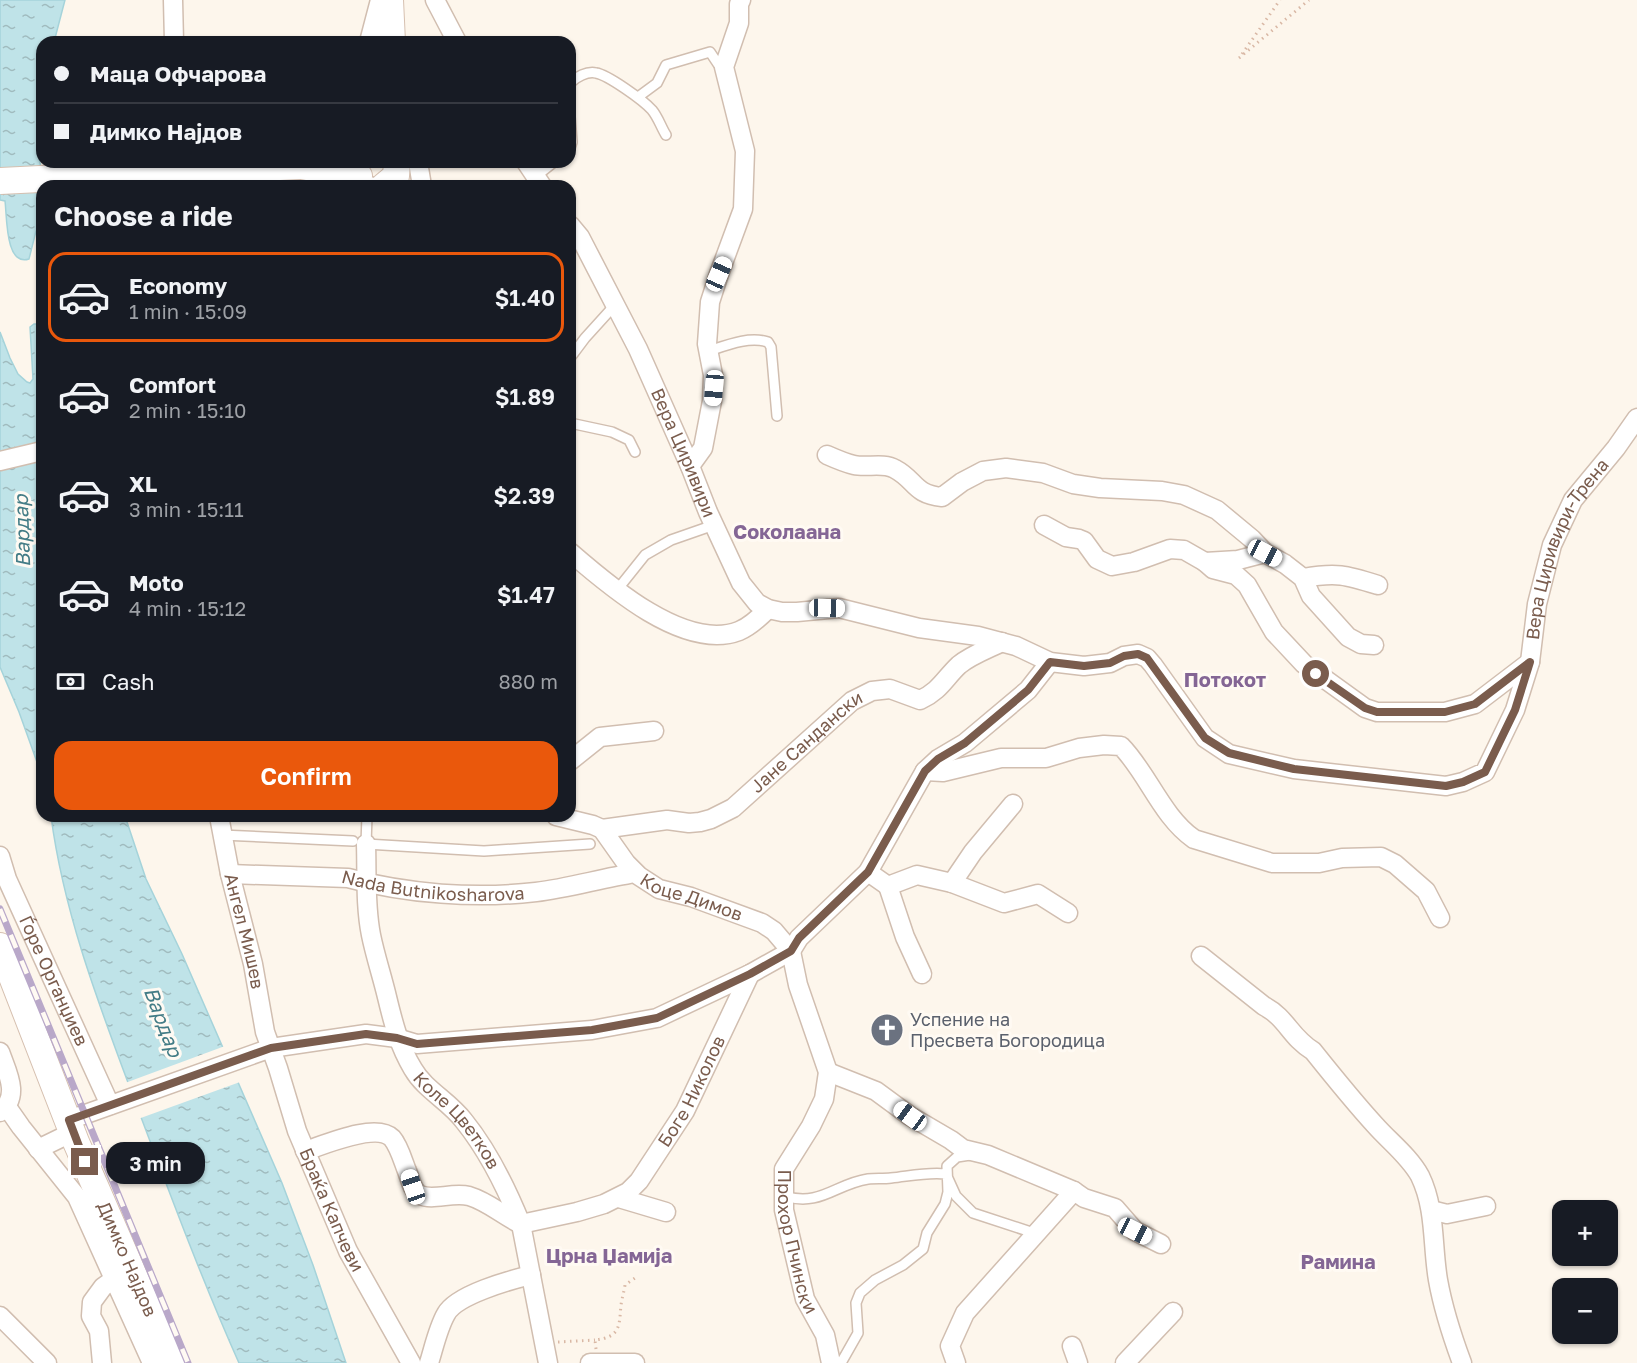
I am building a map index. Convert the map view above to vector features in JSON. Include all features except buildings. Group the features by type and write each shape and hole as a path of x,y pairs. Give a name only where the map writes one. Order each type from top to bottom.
{"main road":[{"path":"390,0 392,36"},
{"path":"0,181 251,168"},
{"path":"321,168 365,179"},
{"name":"Димко Најдов","path":"3,961 71,1126 122,1273 172,1363"}],"street":[{"path":"173,0 174,36"},
{"path":"371,36 380,0"},
{"path":"435,0 454,36"},
{"path":"690,466 703,448 712,401 713,375 707,344 710,302 743,209 745,151 724,67 739,23 741,0"},
{"name":"Вера Циривири","path":"576,232 638,349 741,583 757,603 768,609"},
{"name":"Вера Циривири-Трена","path":"1050,662 1084,666 1110,663 1124,656 1138,654 1147,658 1205,738 1229,753 1294,769 1446,786 1463,782 1485,772 1515,710 1530,662 1537,604 1552,545 1573,500 1616,448 1637,418"},
{"path":"0,461 36,452"},
{"path":"827,455 854,465 891,466 905,476 916,489 930,496 942,496 962,482 994,468 1043,473 1073,483 1100,488 1162,491 1184,495 1217,510 1265,553 1304,578 1311,596 1348,637 1361,644 1374,645"},
{"path":"1044,525 1066,537 1079,538 1084,541 1097,559 1112,566 1134,562 1170,549 1184,550 1213,569 1236,575 1247,585 1274,632 1305,664 1365,708 1377,712 1445,712 1475,704 1530,662"},
{"path":"1205,562 1238,560 1265,553"},
{"path":"38,1149 71,1126 110,1105 271,1048 366,1034 397,1038 417,1044 592,1030 657,1018 750,974 791,951 799,938 868,872 925,771 938,759 965,743 1028,690 1050,662 1032,652 1002,642 954,631 919,628 839,608 797,612 768,609 740,631 723,635 703,635 667,622 617,590 576,557"},
{"path":"1304,578 1344,574 1378,585"},
{"name":"Јане Сандански","path":"602,829 667,820 700,822 722,814 733,808 852,701 872,691 890,689 920,700 943,685 968,659 1002,642"},
{"path":"576,752 600,737 654,731"},
{"path":"925,771 944,772 1001,758 1046,758 1079,748 1104,745 1121,746 1132,757 1157,799 1186,834 1194,839 1272,863 1381,857 1395,864 1426,891 1440,918"},
{"path":"952,883 973,852 1013,804"},
{"path":"576,821 602,829"},
{"name":"Ангел Мишев","path":"220,822 230,874 253,964 265,1032 271,1048"},
{"name":"Коце Димов","path":"602,829 635,873 659,889 691,897 762,923 774,931 791,951"},
{"name":"Коле Цветков","path":"359,842 367,883 371,934 397,1038 412,1069 422,1082 446,1101 463,1120 498,1171 521,1224 548,1363"},
{"name":"Ѓоре Органџиев","path":"0,856 7,879 110,1105"},
{"path":"868,872 888,886 905,938 922,974"},
{"name":"Nada Butnikosharova","path":"230,874 348,878 414,890 471,895 535,892 635,873"},
{"path":"888,886 917,875 952,883 1004,903 1038,894 1068,913"},
{"name":"Прохор Пчински","path":"791,951 798,986 828,1072 825,1099 784,1169 784,1210 805,1299 825,1335 831,1363"},
{"path":"1201,956 1275,1012 1300,1043 1313,1051 1375,1125 1411,1161 1420,1177 1431,1210 1438,1280 1462,1363"},
{"name":"Боге Николов","path":"521,1224 578,1212 618,1198 639,1181 685,1111 750,974"},
{"name":"Браќа Капчеви","path":"271,1048 305,1151 348,1251 411,1363"},
{"path":"0,1052 12,1091 11,1100 4,1109 77,1197 122,1273 152,1363"},
{"path":"828,1072 876,1091 910,1116 963,1149 988,1155 1074,1191 1084,1198 1116,1208 1135,1231 1161,1244"},
{"path":"305,1151 358,1134 384,1132 392,1138 413,1187 419,1194 434,1197 455,1193 470,1196 494,1207 521,1224"},
{"path":"956,1363 951,1346 965,1313 1074,1191"},
{"path":"618,1198 666,1212"},
{"path":"1431,1210 1447,1214 1486,1206"},
{"path":"102,1363 99,1331 91,1316 92,1302 103,1287 122,1273"},
{"path":"429,1363 446,1315 453,1305 514,1279 531,1275"},
{"path":"1125,1363 1173,1312"},
{"path":"0,1316 47,1363"},
{"path":"590,1363 635,1363"}],"lane":[{"path":"638,97 653,87 664,67 671,63 710,52 718,64 724,67"},
{"path":"576,78 588,73 597,73 638,97 653,111 666,135"},
{"path":"535,178 547,168"},
{"path":"576,350 614,306"},
{"path":"708,351 744,341 768,342 771,347 777,416"},
{"path":"576,424 612,432 629,440 635,452"},
{"path":"617,590 645,555 671,540 714,525"},
{"path":"359,842 365,822"},
{"path":"221,835 484,851 590,844"},
{"path":"841,1363 858,1333 857,1297 875,1280 903,1265 923,1249 930,1227 945,1204 948,1192 947,1166 953,1160 980,1154"},
{"path":"784,1196 795,1199 817,1198 847,1184 869,1179 930,1173 946,1174"},
{"path":"946,1174 956,1196 973,1213 1037,1234"}],"path":[{"path":"1280,0 1239,58 1309,0"},
{"path":"544,1343 606,1339 614,1334 620,1327 621,1303 625,1285 635,1278"},
{"path":"596,1340 597,1362"}],"water":[{"path":"0,0 65,0 56,36 36,36 36,168 41,168 43,180 36,180 36,231 29,259 21,259 11,248 5,201 0,200"},
{"name":"Вардар","path":"36,324 36,759 0,667 0,332 18,374 30,383 33,379 30,327"},
{"name":"Вардар","path":"52,822 127,822 146,879 182,954 282,1183 346,1363 239,1363 186,1234 97,998 74,926"}],"pier":[{"path":"225,1046 240,1082 138,1119 125,1083"}],"railway":[{"path":"0,909 188,1363"}],"place":[{"name":"Успение на Пресвета Богородица","path":"887,1030"}],"district":[{"name":"Соколаана","path":"787,532"},
{"name":"Потокот","path":"1225,680"},
{"name":"Црна Џамија","path":"609,1256"},
{"name":"Рамина","path":"1338,1262"}],"route":[{"path":"85,1162 69,1120 271,1048 366,1034 397,1038 417,1044 592,1030 657,1018 750,974 791,951 799,938 868,872 925,771 938,759 965,743 1028,690 1050,662 1084,666 1110,663 1124,656 1138,654 1147,658 1153,665 1205,738 1229,753 1294,769 1446,786 1463,782 1485,772 1515,710 1530,662 1475,704 1445,712 1377,712 1365,708 1316,674"}]}
